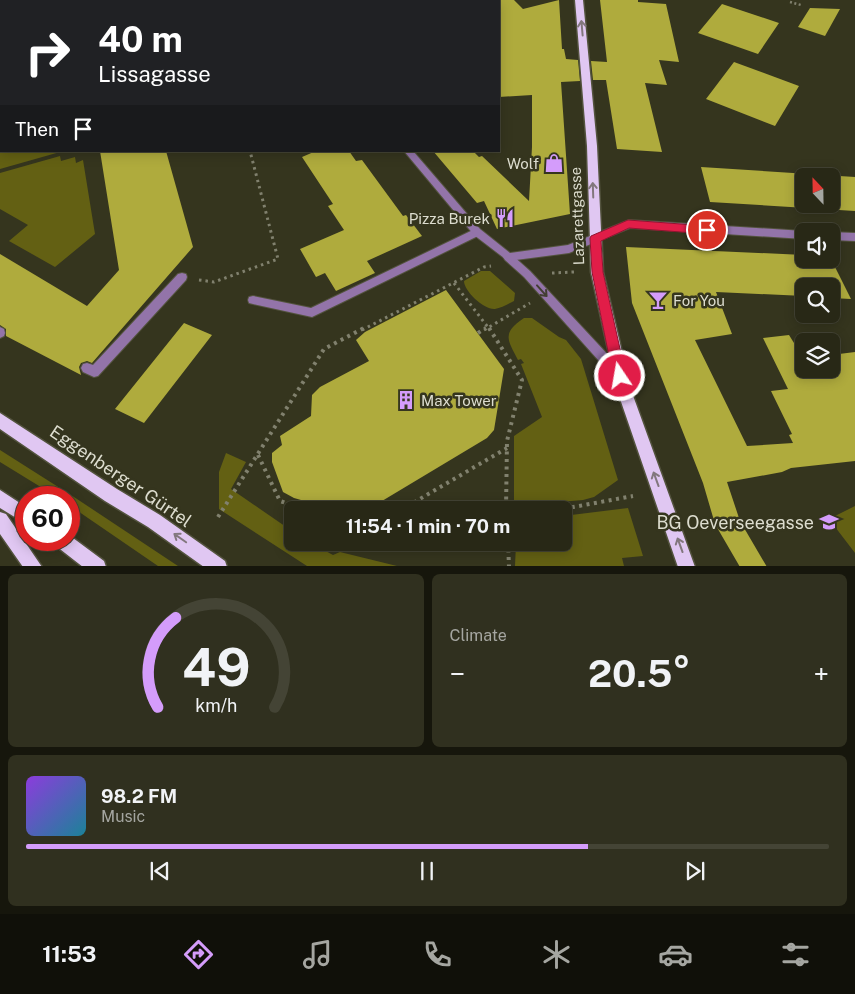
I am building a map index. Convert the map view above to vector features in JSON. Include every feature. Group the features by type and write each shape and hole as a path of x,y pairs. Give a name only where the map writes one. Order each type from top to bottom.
{"main road":[{"name":"Lazarettgasse","path":"579,0 592,146 597,272 620,376 687,566"},
{"name":"Eggenberger Gürtel","path":"0,420 219,566"},
{"path":"0,498 15,508"},
{"path":"0,520 34,566"},
{"path":"77,551 98,566"}],"street":[{"path":"409,152 477,232 527,274 620,376"},
{"path":"508,257 569,249 628,224 795,234"},
{"path":"253,300 312,313 477,232"},
{"path":"840,236 855,237"},
{"path":"87,368 94,372 182,277"}],"path":[{"path":"790,2 801,5"},
{"path":"182,277 214,282 278,258 250,152"},
{"path":"218,517 324,349 484,267"},
{"path":"546,274 574,272"},
{"path":"454,283 488,327 522,380 507,448 506,501"},
{"path":"478,333 528,305"},
{"path":"416,501 507,448"},
{"path":"257,455 280,501 284,502"},
{"path":"572,508 633,496"},
{"path":"508,551 509,566"}],"shaded area":[{"path":"0,152 60,152 0,169"},
{"path":"60,156 61,161 75,157 76,163 83,160 95,234 55,267 9,241 28,225 0,209 0,173"},
{"path":"481,271 490,271 515,293 514,301 495,309 475,299 467,290 464,281"},
{"path":"524,318 532,318 566,340 581,359 618,480 594,497 572,501 514,501 514,436 542,417 521,364 524,363 521,359 518,360 509,341 510,332"},
{"path":"0,450 57,486 39,486 0,462"},
{"path":"226,453 246,462 231,489 284,525 284,551 326,551 333,555 340,552 397,566 307,566 219,509 219,472"},
{"path":"80,501 178,566 158,566 80,513"},
{"path":"855,506 855,553 829,519"},
{"path":"628,508 643,556 622,558 624,566 515,566 516,551 572,551 572,515"}],"building":[{"path":"500,0 514,0 523,9 559,0 562,49 564,49 566,59 578,60 580,81 561,82 570,214 497,229 484,201 477,203 434,152 474,152 479,157 482,156 529,201 532,95 500,97"},
{"path":"600,0 638,0 638,2 666,4 679,62 659,60 667,85 645,83 662,152 617,149 606,80 593,80 591,61 607,62"},
{"path":"722,4 779,23 758,54 698,33"},
{"path":"810,8 840,9 825,36 798,27"},
{"path":"734,62 799,86 775,126 706,99"},
{"path":"100,152 166,152 193,247 92,363 87,361 81,363 79,367 81,375 6,336 6,329 0,325 0,254 87,306 119,270"},
{"path":"314,152 350,152 356,161 362,160 403,216 406,215 422,236 367,261 375,273 336,291 325,273 316,277 300,249 344,230 328,206 333,204 302,157"},
{"path":"701,167 795,173 795,207 710,202"},
{"path":"840,176 855,177 855,211 840,210"},
{"path":"626,247 795,255 795,268 836,268 851,299 840,298 840,278 795,278 795,296 716,292 732,334 695,340 747,446 793,443 789,435 792,434 771,391 788,389 763,338 789,335 795,345 795,378 840,378 840,354 855,352 855,461 791,468 782,472 727,482 740,521 766,566 739,566 715,524 703,483 632,303"},
{"name":"Max Tower","path":"446,290 504,369 494,430 487,438 382,501 304,501 294,498 283,492 272,462 272,453 282,445 280,436 311,416 312,395 320,387 369,361 356,340 365,332"},
{"path":"184,323 212,335 144,423 115,409"}],"place":[{"name":"Wolf","path":"554,163"},
{"name":"Pizza Burek","path":"505,218"},
{"name":"For You","path":"658,300"},
{"name":"Max Tower","path":"406,400"},
{"name":"BG Oeverseegasse","path":"829,522"}],"route":[{"path":"620,376 597,272 595,238 628,224 707,230"}]}
